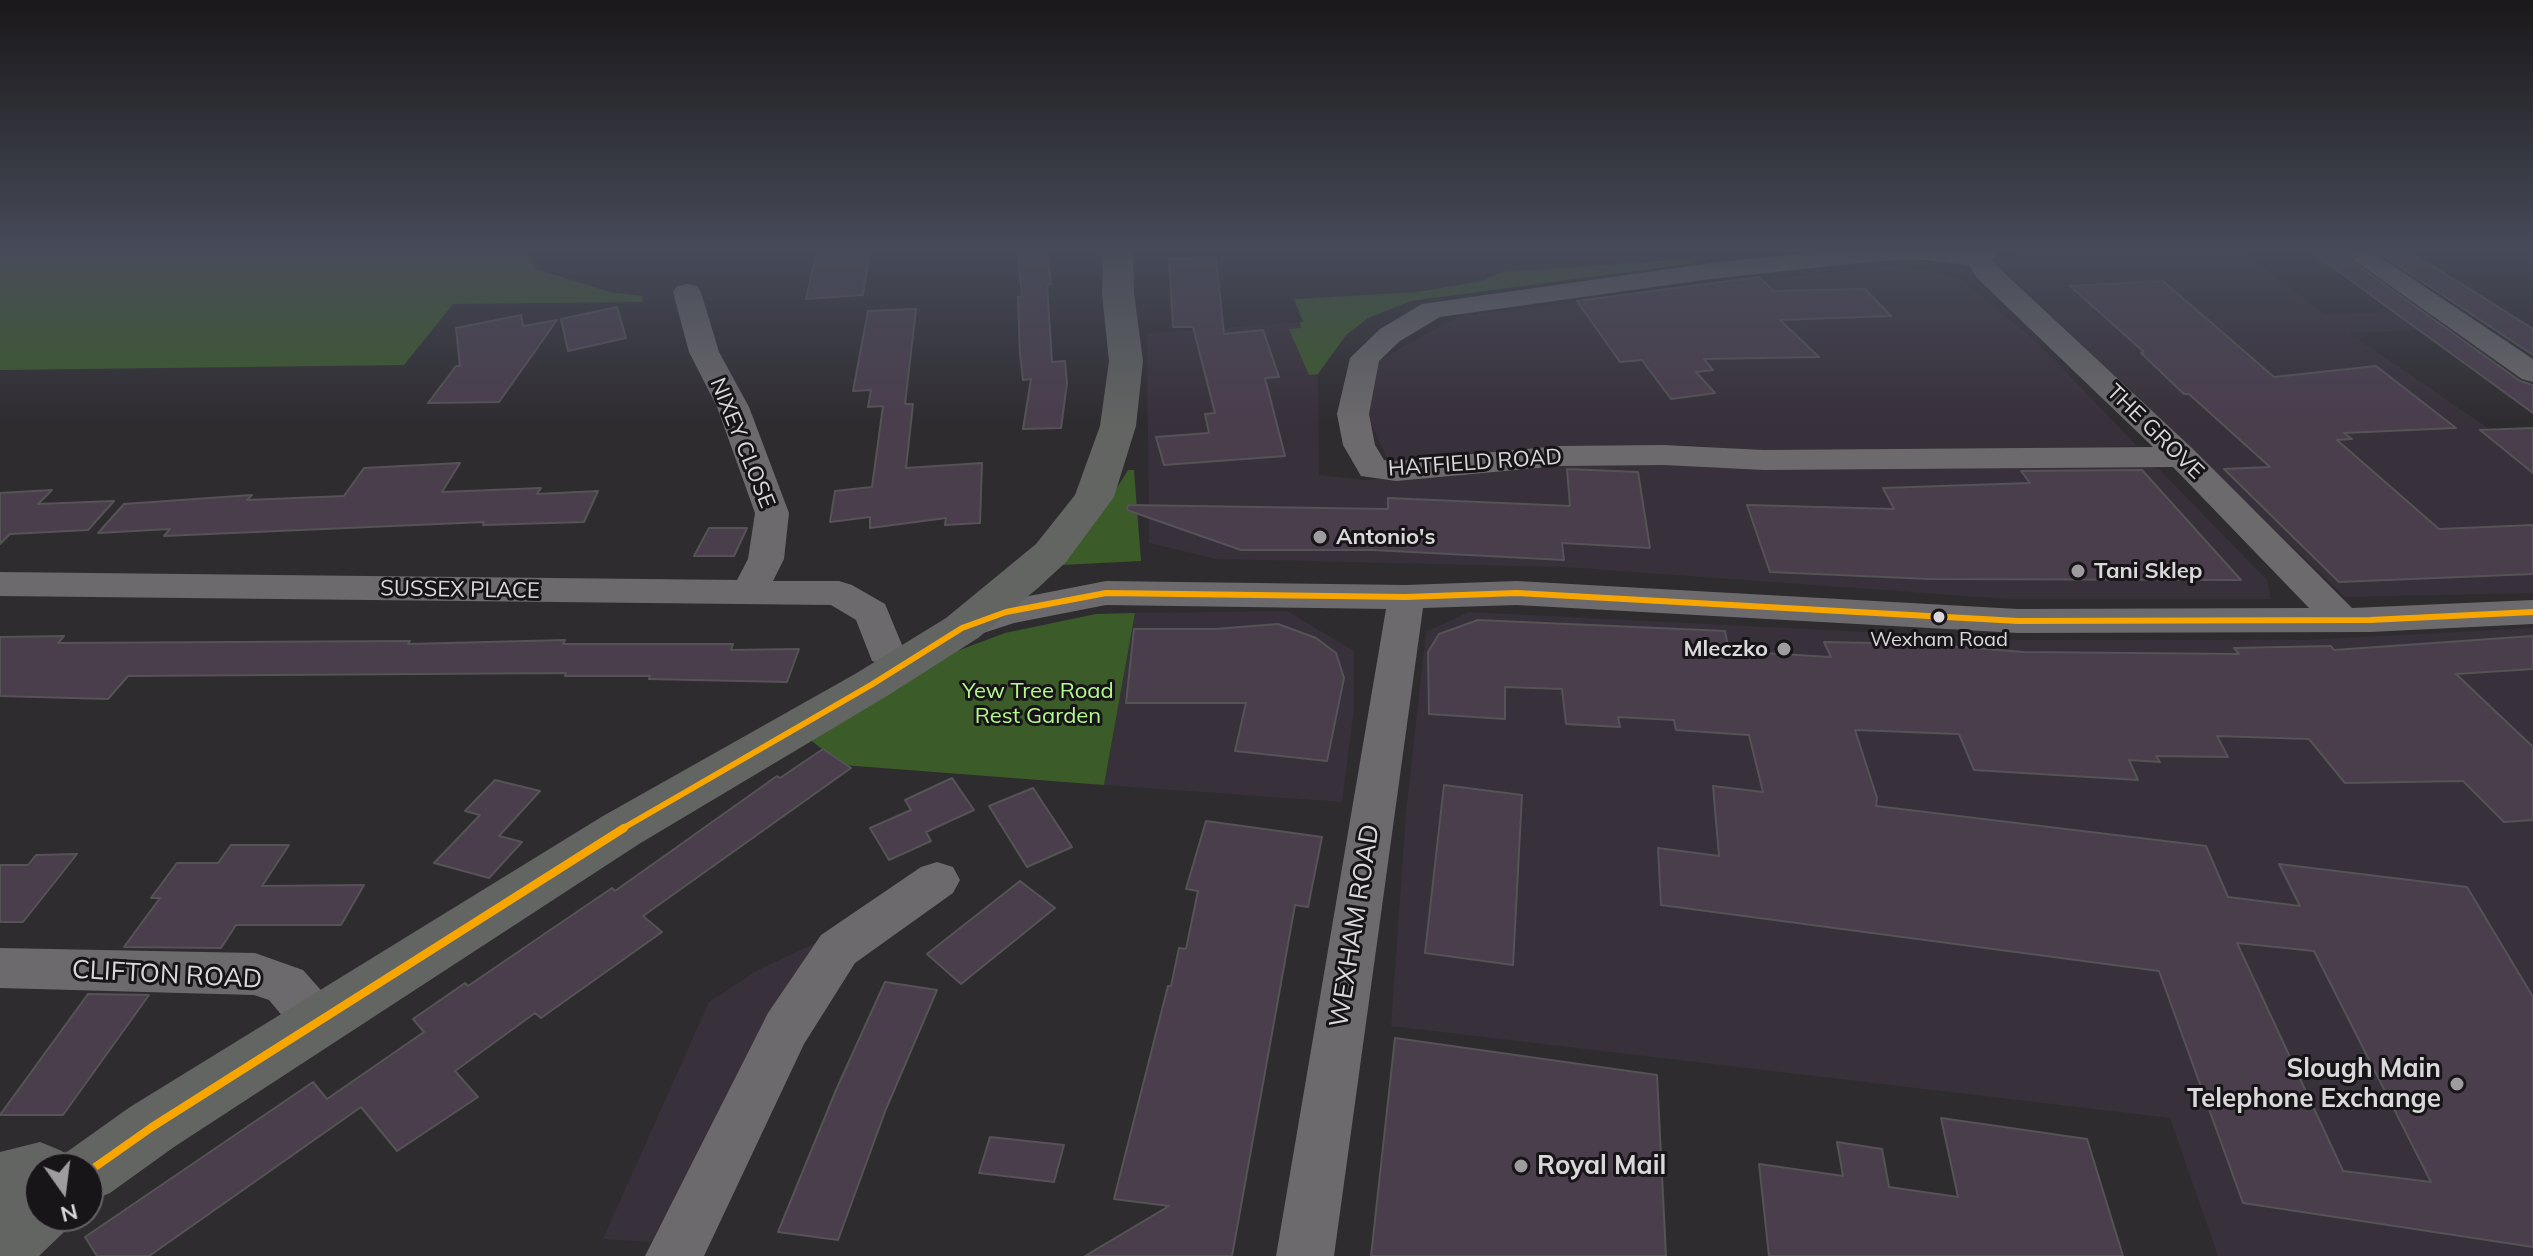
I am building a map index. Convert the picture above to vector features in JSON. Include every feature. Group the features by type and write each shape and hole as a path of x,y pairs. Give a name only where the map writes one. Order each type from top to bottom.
{"main road":[{"path":"104,1161 317,1021 621,830 858,693 962,628 1051,553 1094,497 1118,426 1126,361 1120,308"},
{"path":"621,830 751,732 886,652 985,580 1070,491 1118,426"},
{"path":"92,1152 152,1127"},
{"path":"0,1183 24,1176"},
{"path":"0,1247 24,1225"}],"street":[{"name":"NIXEY CLOSE","path":"691,308 704,352 733,407 772,513 766,559 748,593"},
{"name":"HATFIELD ROAD","path":"1449,308 1432,310 1390,335 1365,358 1353,414 1359,445 1373,469 1396,471 1559,456 1664,455 1764,460 2182,457"},
{"name":"THE GROVE","path":"2025,308 2182,457 2342,620"},
{"path":"2439,308 2528,367"},
{"name":"SUSSEX PLACE","path":"0,584 839,593 872,613 886,652"},
{"path":"962,628 1006,612 1106,593 1406,597 1517,593 2018,621 2342,620 2533,612"},
{"name":"WEXHAM ROAD","path":"1305,1256 1406,597"},
{"path":"674,1256 786,1029 838,949 937,880"},
{"name":"CLIFTON ROAD","path":"0,968 255,974 286,985 317,1021"}],"shaded area":[{"path":"1530,308 1995,308 2037,342 2137,446 1797,453 1680,445 1392,468 1365,412 1372,364 1459,316"},
{"path":"2043,308 2316,308 2324,314 2424,312 2448,328 2349,333 2533,459 2533,593 2345,597"},
{"path":"1301,322 1318,375 1319,475 1364,480 1564,462 1659,465 2127,462 2159,469 2267,580 2271,599 2007,599 1565,567 1216,559 1149,543 1147,334"},
{"path":"1287,611 1354,651 1354,709 1342,802 1104,785 1135,613"},
{"path":"1469,612 2027,640 2304,640 2533,628 2533,1256 2218,1256 2170,1118 1391,1026 1406,813 1426,632"},
{"path":"820,941 806,971 651,1242 603,1239 709,1002 758,970"}],"green space":[{"path":"0,308 450,308 404,365 0,370"},
{"path":"1297,308 1394,308 1368,318 1346,335 1318,374 1309,375 1289,329 1301,328 1300,322 1303,322"},
{"path":"1128,470 1134,470 1141,561 1061,565 1100,515"},
{"name":"Yew Tree Road Rest Garden","path":"1135,613 1104,785 843,765 809,739 941,657 1005,633 1096,614"}],"building":[{"path":"617,308 626,338 568,351 561,319"},
{"path":"1018,308 1048,308 1052,362 1065,361 1067,383 1061,428 1023,429 1031,379 1023,380"},
{"path":"1172,308 1221,308 1224,334 1263,330 1279,377 1265,378 1285,456 1164,465 1156,437 1209,433 1205,414 1215,413 1193,327 1173,327"},
{"path":"1582,308 1883,308 1891,316 1780,320 1819,357 1704,359 1713,370 1696,372 1715,393 1671,399 1642,360 1620,362"},
{"path":"2094,308 2194,308 2274,377 2376,366 2456,428 2344,433 2352,439 2337,440 2439,529 2533,525 2533,574 2339,582 2224,469 2270,467 2189,394 2184,394 2141,353 2144,352"},
{"path":"2388,308 2417,308 2520,381 2533,385 2533,413"},
{"path":"2461,308 2499,308 2533,329 2533,355"},
{"path":"916,309 905,404 913,404 906,468 982,463 980,523 945,525 946,518 870,528 870,517 830,522 835,491 872,487 883,406 868,407 871,390 853,391 868,311"},
{"path":"521,315 523,326 557,320 499,402 428,403 456,366 460,366 456,328"},
{"path":"2533,428 2533,473 2480,430"},
{"path":"460,463 442,492 541,488 537,494 598,491 584,522 483,525 484,522 164,536 170,529 98,533 124,504 252,495 247,500 344,496 364,468"},
{"path":"1567,469 1638,472 1650,548 1562,543 1564,560 1373,550 1241,550 1127,510 1128,505 1388,509 1388,498 1570,506"},
{"path":"2142,470 2241,580 1930,579 1770,572 1747,505 1894,509 1883,488 2030,483 2021,471"},
{"path":"52,490 38,504 114,501 88,530 10,534 0,544 0,493"},
{"path":"709,528 747,528 734,556 694,556"},
{"path":"1478,620 1725,631 1729,651 1831,657 1824,642 1922,644 2024,652 2239,654 2234,648 2331,646 2334,650 2533,636 2533,669 2456,674 2533,747 2533,820 2504,822 2463,781 2345,783 2309,739 2217,736 2228,757 2156,756 2160,762 2129,760 2138,780 1974,770 1959,734 1855,730 1877,798 1876,806 2206,846 2228,897 2300,906 2279,864 2467,887 2533,997 2533,1247 2243,1203 2159,971 1661,905 1658,848 1719,856 1713,786 1763,792 1749,735 1676,730 1674,720 1618,717 1620,727 1566,724 1562,689 1505,687 1505,719 1429,714 1428,652 1439,634","holes":["2237,943 2314,951 2431,1182 2343,1171"]},
{"path":"1278,624 1316,638 1336,653 1344,678 1327,761 1235,751 1246,703 1126,703 1134,629 1215,629"},
{"path":"64,636 58,643 410,641 408,644 565,640 563,644 733,644 731,650 799,649 787,682 565,676 566,673 128,676 108,699 0,696 0,637"},
{"path":"823,749 851,768 643,916 662,932 541,1018 535,1013 455,1071 478,1097 397,1151 361,1107 149,1256 97,1256 85,1237 92,1232 104,1232 104,1224 313,1082 327,1099 424,1032 413,1019 465,983 468,986 612,888 615,891 777,776 780,778"},
{"path":"952,778 974,810 926,832 931,841 889,860 870,828 911,810 905,800"},
{"path":"495,780 540,791 499,836 522,842 489,878 434,863 480,815 465,811"},
{"path":"1444,785 1522,795 1513,965 1425,953"},
{"path":"1033,788 1072,847 1027,867 989,806"},
{"path":"1206,821 1322,837 1308,907 1295,905 1232,1256 1085,1256 1169,1206 1114,1199 1168,986 1171,986 1179,948 1186,949 1198,891 1186,889"},
{"path":"231,845 289,845 262,886 364,885 341,925 236,925 221,948 124,947 160,898 151,898 177,863 218,863"},
{"path":"77,854 23,922 0,922 0,865 28,865 36,855"},
{"path":"1020,881 1055,908 961,984 927,954"},
{"path":"885,982 937,990 886,1109 838,1240 778,1232 836,1090"},
{"path":"88,994 149,995 63,1115 0,1115"},
{"name":"Royal Mail","path":"1395,1038 1657,1075 1666,1256 1371,1256"},
{"path":"1941,1118 2087,1139 2123,1256 1769,1256 1759,1164 1843,1176 1837,1142 1882,1149 1889,1187 1958,1197"},
{"path":"990,1137 1064,1145 1054,1182 979,1173"}],"transit line":[{"path":"104,1161 152,1127 621,830 871,685 962,628 1006,612 1106,593 1406,597 1517,593 2018,621 2370,620 2533,612"}],"place":[{"name":"Antonio's","path":"1320,537"},
{"name":"Tani Sklep","path":"2078,571"},
{"name":"Wexham Road","path":"1939,617"},
{"name":"Mleczko","path":"1784,649"},
{"name":"Slough Main Telephone Exchange","path":"2457,1084"},
{"name":"Royal Mail","path":"1521,1166"}]}
